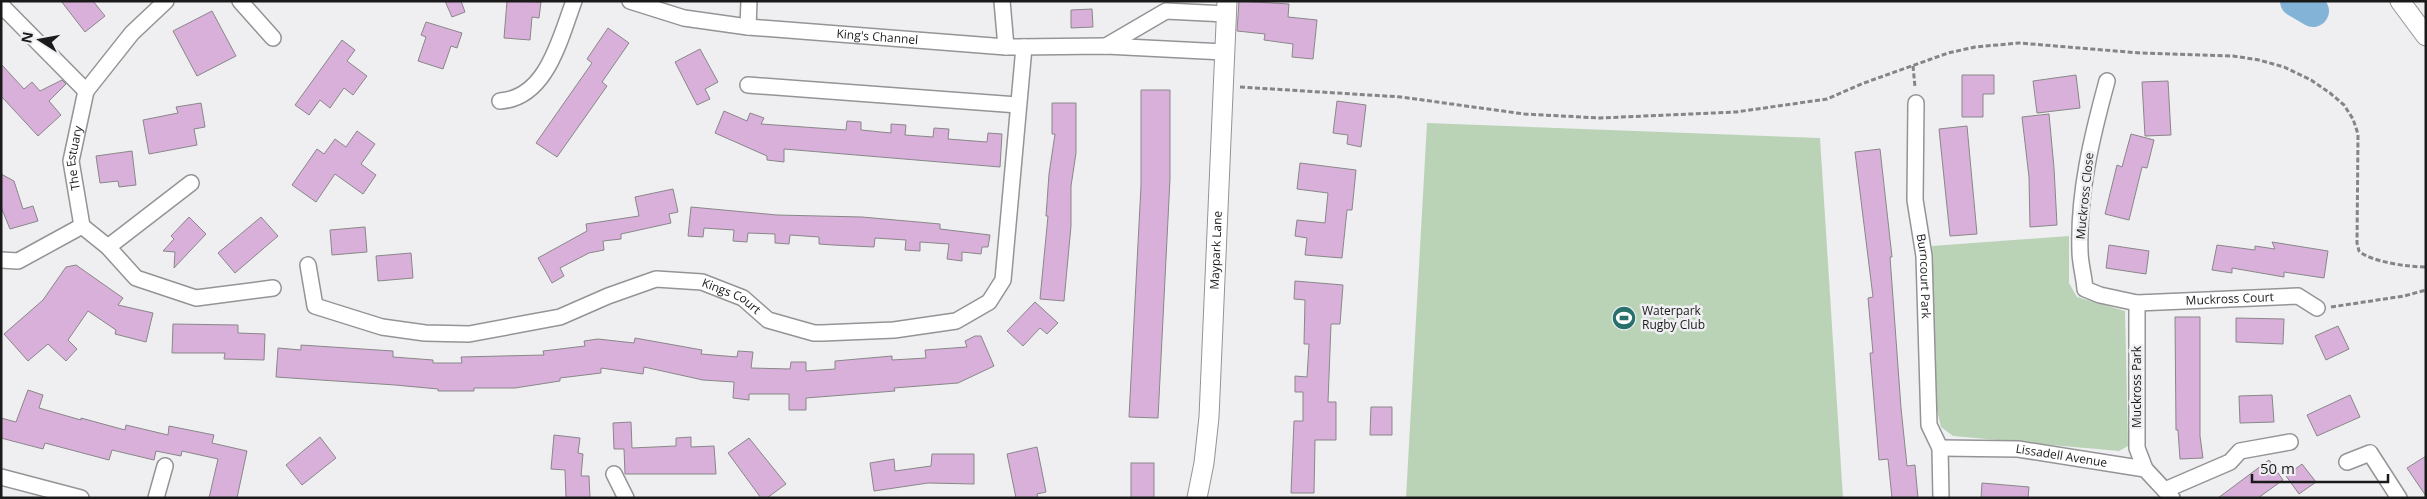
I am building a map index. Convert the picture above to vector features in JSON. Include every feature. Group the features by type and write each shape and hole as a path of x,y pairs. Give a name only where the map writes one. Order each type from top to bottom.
{"street":[{"name":"The Estuary","path":"82,226 71,161 86,91 132,33 166,1"},
{"path":"240,1 273,38"},
{"path":"500,101 512,100 522,96 537,83 552,57 574,1"},
{"name":"King's Channel","path":"630,1 684,18 748,27 1006,47 1106,46 1224,52"},
{"path":"748,27 749,1"},
{"path":"1002,1 1006,47"},
{"path":"2400,1 2426,36"},
{"path":"1,5 86,91"},
{"name":"King's Channel","path":"1106,46 1166,11 1226,8"},
{"name":"Maypark Lane","path":"1197,498 1204,463 1209,417 1226,8"},
{"name":"Kings Court","path":"308,265 315,306 382,327 425,333 469,334 560,317 608,296 656,279 702,282 743,298 768,320 814,333 894,330 956,321 989,302 1003,280 1024,47"},
{"name":"Muckross Close","path":"2107,81 2092,137 2082,203 2080,252 2085,289 2100,295 2137,303"},
{"path":"748,85 1018,105"},
{"name":"Burncourt Park","path":"1916,103 1915,200 1924,256 1929,425 1940,448"},
{"path":"108,247 191,183"},
{"path":"1,260 18,261 82,226 108,247 136,278 196,298 273,288"},
{"name":"Muckross Court","path":"2137,303 2298,296 2317,308"},
{"name":"Muckross Park","path":"2137,303 2137,448 2145,469"},
{"path":"2145,469 2168,494 2230,462 2240,452 2290,442"},
{"path":"1940,448 1941,498"},
{"name":"Lissadell Avenue","path":"1940,448 2018,449 2145,469"},
{"path":"2347,462 2370,453 2399,498"},
{"path":"156,498 165,466"},
{"path":"614,474 626,498"},
{"path":"1,477 81,498"}],"path":[{"path":"1222,86 1401,97 1524,114 1600,118 1736,112 1800,104 1827,99 1864,82 1948,53 1975,47 2019,43 2140,53 2233,56 2260,60 2311,80 2344,105 2353,119 2358,134 2359,149 2356,243 2359,251 2368,256 2402,265 2426,267"},
{"path":"1913,66 1916,103"},
{"path":"2317,308 2381,300 2426,290"}],"green space":[{"name":"Waterpark Rugby Club","path":"1427,123 1820,138 1843,498 1406,498"},
{"path":"2069,236 2069,283 2077,297 2125,311 2128,446 2119,451 1953,436 1941,427 1937,410 1932,246"}],"building":[{"path":"61,1 93,1 105,16 85,32"},
{"path":"445,1 461,1 465,12 452,17"},
{"path":"507,1 541,2 539,18 532,17 530,40 504,38"},
{"path":"1239,1 1289,4 1288,17 1317,20 1313,59 1292,57 1293,44 1264,40 1265,34 1237,31"},
{"path":"1092,9 1093,27 1071,28 1071,10"},
{"path":"212,11 236,56 197,76 173,31"},
{"path":"426,22 462,33 457,48 451,46 443,69 418,61 426,37 421,35"},
{"path":"608,28 629,43 602,82 607,86 557,157 536,143 592,63 587,59"},
{"path":"342,40 355,50 347,61 367,76 353,95 344,88 330,108 320,100 309,115 295,105"},
{"path":"700,49 718,82 705,89 710,99 697,105 675,62"},
{"path":"1,64 24,89 32,82 40,91 62,80 66,84 49,101 61,115 38,136 1,96"},
{"path":"1962,75 1994,75 1994,94 1983,94 1983,117 1962,117"},
{"path":"2076,75 2080,108 2037,113 2033,81"},
{"path":"2168,81 2171,135 2145,136 2142,82"},
{"path":"1141,90 1170,90 1170,179 1158,418 1129,417 1141,186"},
{"path":"1337,101 1366,105 1361,147 1347,144 1348,135 1333,133"},
{"path":"201,103 205,127 194,129 197,145 149,154 143,120 178,113 176,107"},
{"path":"1052,103 1076,103 1076,153 1071,186 1071,226 1064,301 1040,299 1048,216 1046,216 1049,174 1055,134 1052,134"},
{"path":"724,111 747,121 750,113 764,118 761,124 846,130 847,121 861,122 861,130 891,133 891,124 906,125 905,135 933,137 934,128 949,129 948,139 987,142 988,133 1002,134 1000,167 784,149 784,162 767,160 767,156 715,133"},
{"path":"2049,114 2057,225 2030,227 2029,177 2022,117"},
{"path":"1967,126 1977,234 1950,236 1939,129"},
{"path":"357,131 375,144 361,164 376,175 363,194 335,174 316,202 292,185 317,149 324,154 335,139 346,147"},
{"path":"2131,134 2154,140 2147,168 2142,167 2129,220 2105,214 2117,165 2122,167"},
{"path":"1880,149 1892,257 1890,257 1907,466 1915,465 1918,498 1892,498 1888,459 1879,460 1870,353 1873,353 1868,298 1873,297 1855,152"},
{"path":"132,151 136,185 119,187 118,181 100,183 96,156"},
{"path":"1300,163 1356,170 1352,210 1347,210 1342,258 1305,255 1307,238 1295,236 1297,220 1325,223 1328,193 1297,189"},
{"path":"1,174 14,181 23,209 33,206 38,221 10,229 1,207"},
{"path":"673,189 678,212 669,214 671,223 621,234 621,239 603,241 604,250 589,253 560,268 564,276 552,283 538,258 587,231 586,224 639,216 635,197"},
{"path":"691,207 777,215 862,217 940,224 940,229 990,235 988,247 982,247 981,254 962,252 962,261 947,259 949,244 920,242 920,251 905,250 906,240 875,238 874,247 819,244 819,237 790,235 789,244 775,243 775,234 748,233 747,242 733,241 734,230 704,228 703,237 688,236"},
{"path":"189,217 206,234 174,268 175,252 163,251 174,239 171,236"},
{"path":"261,217 278,236 235,273 218,253"},
{"path":"365,227 367,252 332,255 330,230"},
{"path":"2272,242 2328,251 2324,278 2284,272 2284,277 2232,268 2232,273 2212,270 2217,245 2255,250 2255,246 2275,249"},
{"path":"2109,245 2149,251 2146,274 2106,268"},
{"path":"411,253 413,278 378,281 376,256"},
{"path":"76,265 123,298 118,305 153,313 146,342 115,334 116,330 88,311 68,340 77,349 66,361 48,344 28,361 4,334 43,300 66,267"},
{"path":"1295,281 1343,285 1340,324 1331,324 1328,402 1336,402 1336,440 1315,440 1314,493 1291,493 1294,421 1303,421 1303,392 1295,392 1295,376 1307,377 1309,344 1304,344 1305,300 1294,299"},
{"path":"1035,302 1058,323 1047,334 1040,328 1023,346 1007,331"},
{"path":"2175,317 2200,317 2200,436 2203,458 2180,459 2178,430 2176,430"},
{"path":"2236,318 2284,319 2283,344 2236,342"},
{"path":"173,324 238,325 238,333 265,334 264,360 224,359 225,353 172,353"},
{"path":"2338,326 2349,349 2326,360 2315,336"},
{"path":"975,336 981,336 994,366 958,383 894,388 895,391 806,398 806,410 789,410 789,394 749,394 749,400 733,398 734,382 703,380 644,367 643,374 601,368 601,373 560,378 560,381 515,388 474,388 474,391 438,391 438,389 395,385 276,377 278,348 301,350 301,345 393,351 393,357 433,360 433,363 462,363 461,357 544,355 543,351 585,346 584,341 598,339 634,343 635,338 702,350 701,354 737,357 738,351 753,352 751,368 790,369 791,362 806,362 806,371 835,369 835,361 892,356 892,360 926,358 925,350 967,347 965,341"},
{"path":"28,390 43,395 39,408 81,420 81,418 125,430 126,425 168,435 169,426 214,435 212,443 247,451 237,498 209,498 218,459 182,451 181,456 156,451 154,460 112,450 109,460 45,443 43,449 1,438 1,418 16,422"},
{"path":"2272,395 2274,422 2240,423 2239,396"},
{"path":"2350,395 2360,417 2317,436 2307,415"},
{"path":"1371,407 1392,407 1392,435 1370,435"},
{"path":"631,422 632,448 676,446 676,438 691,437 691,447 714,446 716,474 625,474 624,449 614,449 613,423"},
{"path":"554,435 580,438 578,453 583,454 581,476 589,476 590,498 566,498 565,470 551,469"},
{"path":"320,437 336,458 302,485 286,465"},
{"path":"749,438 786,484 767,498 761,498 728,453"},
{"path":"1037,447 1046,492 1037,494 1038,498 1016,498 1007,454"},
{"path":"932,454 974,454 974,484 928,483 874,491 870,463 894,459 895,471 931,466"},
{"path":"2426,456 2426,496 2407,468"},
{"path":"2269,460 2283,480 2258,498 2218,498"},
{"path":"1131,463 1154,463 1154,498 1131,498"},
{"path":"2302,464 2316,482 2299,494 2286,476"},
{"path":"1982,483 2029,487 2028,498 1981,498"}],"waterway":[{"path":"2296,1 2313,11"}],"place":[{"name":"Waterpark Rugby Club","path":"1624,318"}]}
